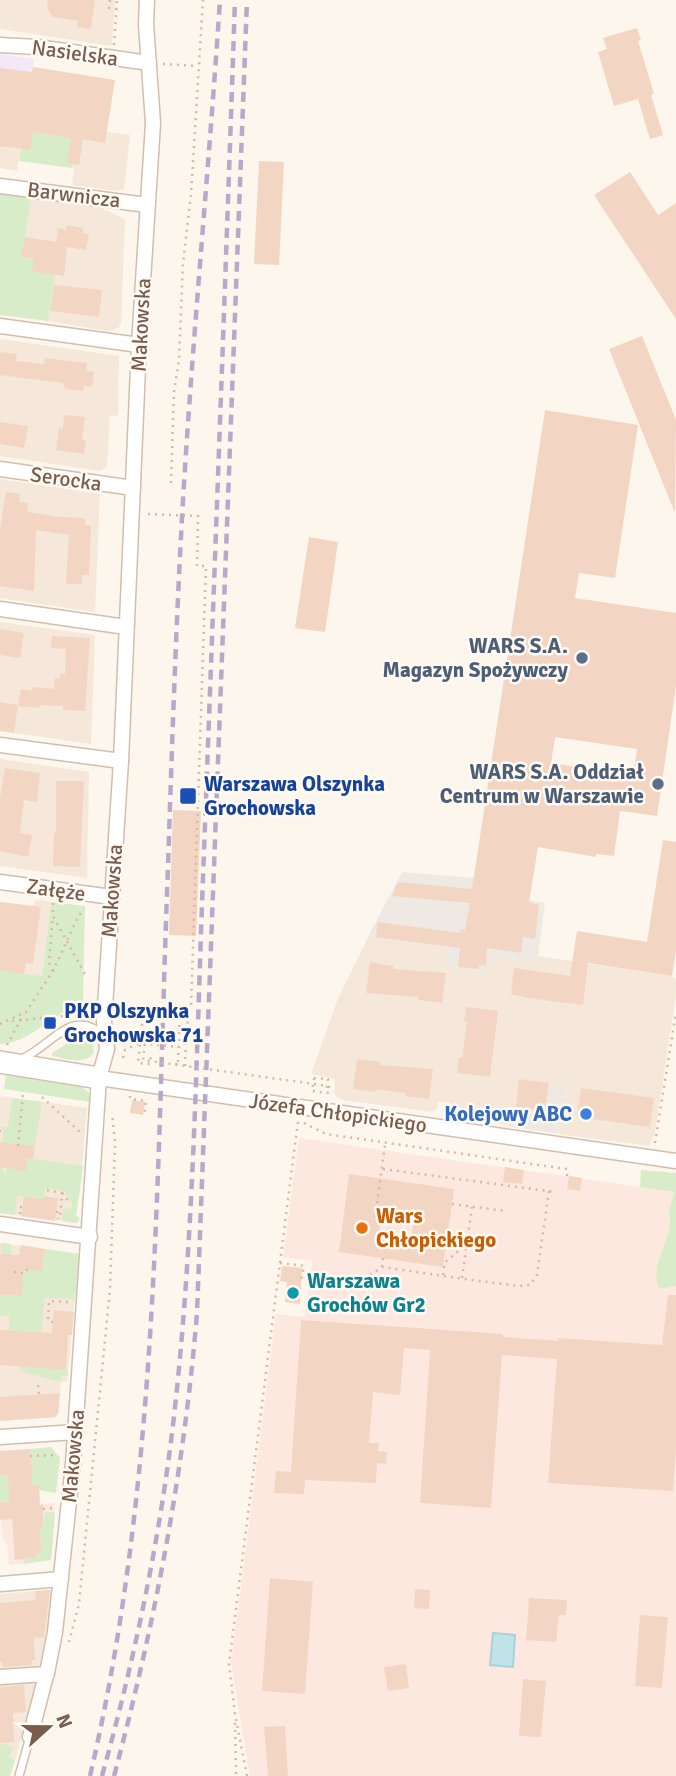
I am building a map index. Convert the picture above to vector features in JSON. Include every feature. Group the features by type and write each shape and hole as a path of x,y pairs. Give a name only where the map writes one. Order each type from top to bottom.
{"street":[{"name":"Makowska","path":"30,1737 47,1674 61,1579 76,1432 99,1077 105,1062 107,1040 104,1022 121,761 139,345 153,123 146,24 147,0"},
{"name":"Nasielska","path":"0,45 37,47 149,64"},
{"name":"Barwnicza","path":"0,186 147,205"},
{"path":"0,326 139,345"},
{"name":"Serocka","path":"0,469 133,488"},
{"path":"0,609 126,627"},
{"path":"0,745 121,761"},
{"name":"Załęże","path":"0,882 112,897"},
{"name":"Józefa Chłopickiego","path":"3,1057 99,1077 676,1161"},
{"path":"0,1224 90,1237"},
{"path":"0,1437 76,1432"},
{"path":"0,1584 61,1579"},
{"path":"0,1677 47,1674"}],"lane":[{"path":"3,1057 27,1057 58,1034 79,1024 90,1025 107,1040"},
{"name":"Makowska","path":"19,1776 30,1737"}],"path":[{"path":"110,0 109,8 117,9"},
{"path":"114,48 117,0"},
{"path":"171,483 174,392 179,360 183,263 191,195 203,0"},
{"path":"149,64 198,66"},
{"path":"132,513 198,516 197,566 206,566 191,1006 188,1014 185,1066"},
{"path":"53,900 49,962 53,971"},
{"path":"3,1057 20,1021 53,971 78,917 88,904"},
{"path":"53,916 86,976"},
{"path":"9,1022 26,1012"},
{"path":"651,1146 656,1142 676,1012"},
{"path":"176,1065 180,1014 188,1014"},
{"path":"150,1062 151,1053 150,1064 138,1063 143,1015 148,1016 143,1060 150,1062 176,1065 185,1066 321,1085 329,1087 328,1093"},
{"path":"0,1024 63,1016"},
{"path":"123,1058 125,1051 140,1043 179,1047 186,1042"},
{"path":"314,1084 313,1092 326,1093 328,1079 314,1078 312,1091 319,1092"},
{"path":"18,1146 23,1094"},
{"path":"42,1097 87,1139"},
{"path":"130,1098 146,1101 144,1115"},
{"path":"247,1776 229,1664 298,1120 327,1134 568,1169 567,1176"},
{"path":"380,1220 375,1219 386,1143"},
{"path":"383,1169 555,1192"},
{"path":"47,1190 62,1193 69,1202"},
{"path":"370,1275 382,1267 527,1286 537,1275 549,1191"},
{"path":"60,1221 62,1193"},
{"path":"452,1204 506,1211"},
{"path":"20,1216 20,1207 23,1207"},
{"path":"461,1278 472,1207"},
{"path":"443,1275 445,1262 467,1244"},
{"path":"382,1267 383,1258"},
{"path":"280,1263 304,1266 301,1280"},
{"path":"14,1272 26,1273 27,1269"},
{"path":"53,1322 48,1321 49,1301 75,1303"},
{"path":"38,1385 39,1394"},
{"path":"30,1456 58,1455"},
{"path":"43,1509 50,1508"},
{"path":"235,1714 236,1776"},
{"path":"235,1753 243,1753"}],"shaded area":[{"path":"0,0 115,0 112,46 0,29"},
{"path":"0,54 34,59 27,108 0,104"},
{"path":"0,104 27,108 17,171 0,168"},
{"path":"79,128 130,135 124,189 117,191 72,185"},
{"path":"31,197 99,207 125,219 121,324 118,328 108,331 48,321 57,263 21,257"},
{"path":"0,339 119,356 118,416 110,415 107,466 100,471 0,456"},
{"path":"0,479 100,494 95,612 0,598"},
{"path":"0,622 95,635 91,744 0,731"},
{"path":"0,759 89,772 87,878 0,866"},
{"path":"402,872 474,878 474,892 545,903 537,961 490,956 487,973 450,968 447,962 449,947 369,935"},
{"path":"34,901 51,902 42,976 0,970 0,902 33,906"},
{"path":"369,935 449,947 447,962 487,972 489,956 536,961 538,956 672,976 676,980 676,995 655,1133 649,1146 559,1134 566,1087 549,1083 516,1107 512,1127 455,1115 450,1110 450,1103 438,1102 437,1108 432,1112 343,1100 334,1094 335,1079 311,1074 337,1001"},
{"path":"519,1079 566,1086 559,1134 512,1127"},
{"path":"0,1096 87,1108 76,1216 79,1221 76,1223 0,1213"},
{"path":"299,1138 676,1192 676,1776 250,1776 231,1663 276,1314 305,1317 312,1261 283,1257"},
{"path":"0,1243 79,1254 67,1382 61,1382 58,1414 55,1417 0,1421"},
{"path":"55,1502 51,1560 9,1565 0,1507"},
{"path":"49,1590 53,1593 43,1668 15,1760 9,1759 12,1747 0,1743 0,1594"}],"green space":[{"path":"25,120 79,128 72,168 19,161"},
{"path":"0,193 31,197 22,257 57,263 48,321 0,315"},
{"path":"51,902 85,906 83,1003 19,1040 0,1044 0,970 42,976"},
{"path":"79,1036 87,1037 93,1043 94,1053 90,1057 75,1060 52,1056 52,1053"},
{"path":"6,1075 82,1087 89,1093 90,1102 4,1089"},
{"path":"12,1098 42,1102 35,1146 5,1146 6,1142 2,1142 4,1130 0,1127 8,1127"},
{"path":"27,1158 83,1166 76,1216 79,1221 62,1221 63,1208 72,1209 72,1203 64,1191 45,1188 43,1199 17,1196 15,1215 0,1213 0,1167 6,1173 7,1168 26,1170"},
{"path":"641,1170 676,1173 676,1286 659,1289 657,1279 659,1259 669,1231 669,1212 674,1192 640,1187"},
{"path":"1,1243 11,1244 10,1296 22,1296 18,1268 42,1271 45,1249 79,1254 75,1299 45,1298 41,1333 9,1330 9,1316 0,1316"},
{"path":"21,1366 68,1370 68,1376 61,1376 61,1382 20,1371"},
{"path":"51,1447 60,1458 56,1493 39,1490 0,1502 0,1476 32,1477 30,1449"},
{"path":"53,1512 51,1560 24,1564 23,1559 31,1559 39,1553 40,1528 43,1527 44,1513"},
{"path":"0,1743 13,1747 9,1758 15,1760 10,1776 0,1776"}],"water":[{"path":"493,1633 515,1635 513,1667 490,1665"}],"building":[{"path":"48,0 95,0 91,29 77,27 78,21 53,17 47,8"},
{"path":"637,28 641,40 638,41 654,94 651,95 663,135 650,139 638,99 614,106 598,52 607,49 603,38"},
{"path":"33,67 115,80 105,143 83,139 79,165 67,163 71,138 33,132 30,150 0,146 0,68 32,72"},
{"path":"259,161 284,162 279,265 254,264"},
{"path":"630,172 658,215 676,203 676,319 594,195"},
{"path":"67,225 83,228 83,233 89,234 86,250 67,247 64,276 32,271 34,259 21,257 25,237 56,242 58,228 66,230"},
{"path":"54,285 102,290 99,317 50,311"},
{"path":"642,336 676,420 675,513 609,349"},
{"path":"0,352 17,354 16,361 44,364 45,358 87,363 86,371 94,372 92,387 84,386 83,391 65,389 63,383 0,375"},
{"path":"545,410 638,425 615,578 579,573 575,598 676,613 676,686 657,816 620,811 614,856 596,854 596,857 538,847 529,902 539,905 535,939 523,937 521,953 487,948 486,966 479,965 479,969 458,967 460,948 376,937 378,922 460,933 461,929 465,930 470,903 392,896 398,882 472,889","holes":["555,737 637,749 633,776 551,763"]},
{"path":"64,415 85,417 82,440 86,440 84,454 56,450 59,428 63,429"},
{"path":"0,422 28,426 24,448 0,444"},
{"path":"6,492 20,494 19,502 28,503 27,512 85,518 85,525 91,526 89,575 82,575 82,584 66,584 69,535 36,530 34,591 0,586 0,529"},
{"path":"309,537 338,542 325,632 295,628"},
{"path":"0,629 24,633 20,658 0,655"},
{"path":"52,636 90,638 85,711 63,710 63,706 18,706 21,689 54,689 55,678 60,679 60,674 65,674 66,649 51,648"},
{"path":"0,702 18,705 14,733 0,731"},
{"path":"5,768 40,773 37,802 24,800 20,833 32,835 28,857 0,851 0,798"},
{"path":"56,781 84,781 80,867 53,866"},
{"path":"173,810 201,811 196,936 169,935"},
{"path":"663,840 676,842 676,951 672,976 588,963 583,1005 511,994 514,968 570,976 577,931 647,942"},
{"path":"0,902 41,907 33,964 26,963 24,974 0,970"},
{"path":"370,962 393,966 393,969 446,973 442,1003 418,1000 418,997 366,993"},
{"path":"466,1007 498,1011 490,1077 457,1073 467,1022 464,1022"},
{"path":"357,1059 381,1062 380,1065 433,1069 429,1099 377,1089 376,1092 353,1089"},
{"path":"519,1079 549,1083 545,1111 516,1107"},
{"path":"581,1088 654,1098 650,1127 577,1117"},
{"path":"132,1100 145,1102 143,1115 130,1113"},
{"path":"0,1142 35,1146 33,1159 27,1158 26,1171 0,1167"},
{"path":"505,1167 524,1170 522,1184 503,1182"},
{"path":"349,1174 454,1189 443,1267 339,1252","holes":["382,1207 415,1212 411,1238 379,1234"]},
{"path":"569,1176 582,1178 580,1191 567,1189"},
{"path":"43,1196 58,1198 55,1221 21,1216 24,1197 43,1199"},
{"path":"21,1245 45,1249 42,1271 23,1269 22,1296 0,1295 0,1254 19,1255"},
{"name":"Warszawa Grochów Gr2","path":"282,1266 302,1268 300,1304 285,1302 287,1282 280,1281"},
{"path":"668,1295 676,1295 676,1449 673,1491 548,1483 557,1359 502,1355 491,1508 420,1503 430,1350 404,1348 400,1395 373,1392 369,1443 379,1443 378,1451 387,1452 386,1464 377,1463 376,1483 305,1480 304,1494 274,1493 276,1471 291,1472 301,1320 503,1334 503,1337 558,1341 558,1338 662,1345"},
{"path":"54,1310 74,1312 72,1335 68,1335 66,1370 0,1365 0,1330 52,1333"},
{"path":"60,1393 58,1414 55,1417 0,1421 0,1397"},
{"path":"30,1449 33,1466 31,1486 39,1485 40,1505 43,1504 41,1550 34,1558 15,1560 12,1519 0,1520 0,1502 9,1501 8,1475 0,1476 0,1451"},
{"path":"270,1578 313,1582 305,1694 262,1691"},
{"path":"415,1589 430,1590 429,1609 414,1608"},
{"path":"50,1590 44,1637 34,1638 35,1660 32,1660 32,1665 3,1667 0,1662 0,1603 36,1600 35,1591"},
{"path":"529,1598 567,1600 566,1615 559,1615 556,1642 526,1640"},
{"path":"640,1615 668,1617 662,1688 635,1686"},
{"path":"406,1664 409,1688 388,1691 384,1667"},
{"path":"523,1679 546,1681 541,1737 519,1736"},
{"path":"24,1685 26,1712 13,1713 14,1742 0,1743 0,1687"},
{"path":"285,1726 288,1776 268,1776 264,1727"}],"railway":[{"path":"90,1776 113,1664 130,1551 151,1324 181,546 191,375 220,0"},
{"path":"102,1776 125,1689 153,1558 173,1425 186,1289 196,1083 235,0"},
{"path":"114,1776 166,1546 184,1430 197,1313 247,0"}],"place":[{"name":"WARS S.A. Magazyn Spożywczy","path":"582,658"},
{"name":"WARS S.A. Oddział Centrum w Warszawie","path":"658,784"},
{"name":"Warszawa Olszynka Grochowska","path":"188,796"},
{"name":"PKP Olszynka Grochowska 71","path":"50,1023"},
{"name":"Kolejowy ABC","path":"586,1114"},
{"name":"Wars Chłopickiego","path":"362,1228"},
{"name":"Warszawa Grochów Gr2","path":"293,1293"}]}
